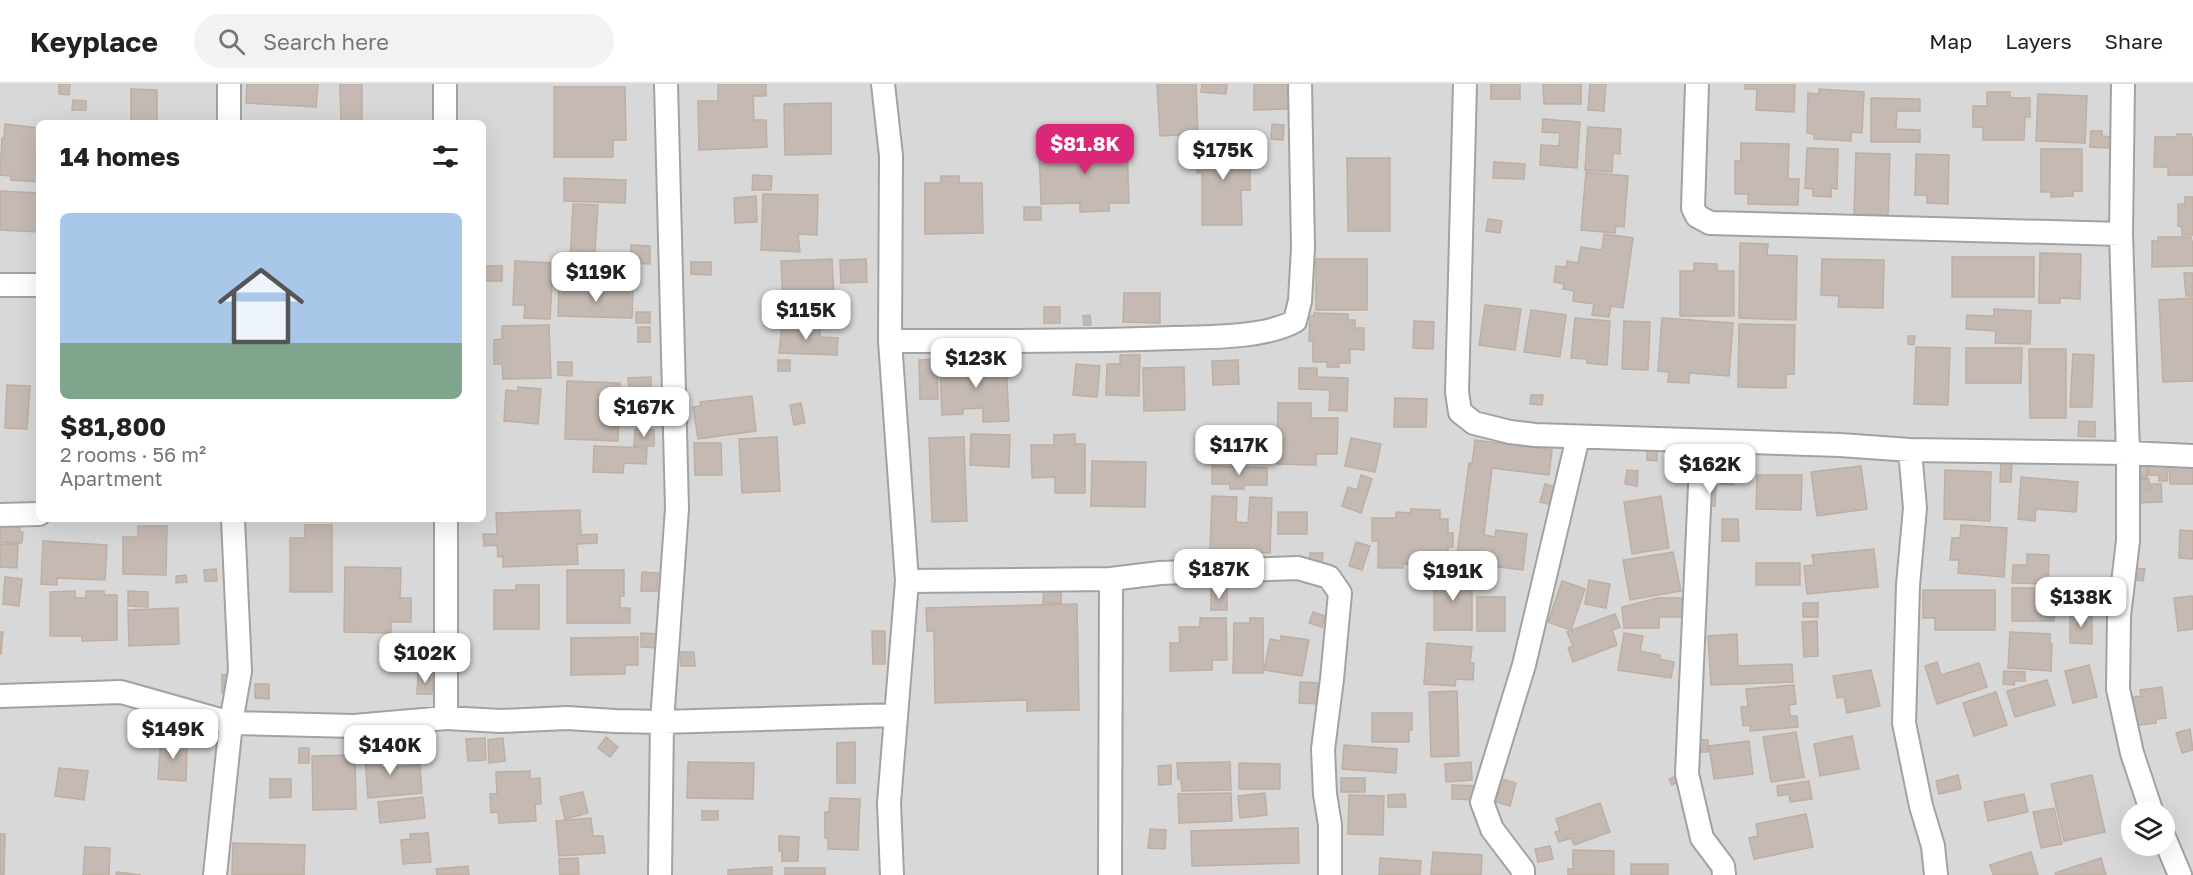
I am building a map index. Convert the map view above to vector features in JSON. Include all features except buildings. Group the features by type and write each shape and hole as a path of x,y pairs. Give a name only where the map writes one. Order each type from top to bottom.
{"street":[{"path":"229,84 229,120"},
{"path":"445,84 445,120"},
{"path":"660,875 662,722 677,508 666,84"},
{"path":"883,84 891,156 890,341 907,581 889,803 892,875"},
{"path":"890,341 1094,341 1230,336 1284,327 1295,321 1300,302 1303,248 1300,84"},
{"path":"1465,84 1457,392 1460,412 1474,423 1510,432 1578,437 1840,445 1910,450 2193,456"},
{"path":"1697,84 1693,208 1697,216 1710,223 2121,234"},
{"path":"2123,84 2121,234 2128,453 2128,541 2119,616 2118,689 2132,753 2148,802"},
{"path":"0,285 36,285"},
{"path":"1523,875 1522,870 1492,829 1482,802 1524,665 1578,437"},
{"path":"1702,442 1687,774 1702,838 1723,866 1724,875"},
{"path":"1910,450 1915,508 1908,585 1904,723 1921,806 1932,846 1936,875"},
{"path":"0,515 36,514"},
{"path":"215,875 231,723 240,670 232,522"},
{"path":"446,522 446,718"},
{"path":"907,581 1111,579 1151,573 1298,568 1329,577 1340,593 1335,659 1323,749 1325,794 1330,825 1330,875"},
{"path":"1110,875 1111,579"},
{"path":"0,696 121,692 231,723 354,726 446,718 501,721 567,718 662,722 896,714"},
{"path":"2172,856 2180,875"}],"shaded area":[{"path":"0,84 2193,84 2193,875 0,875"}]}
